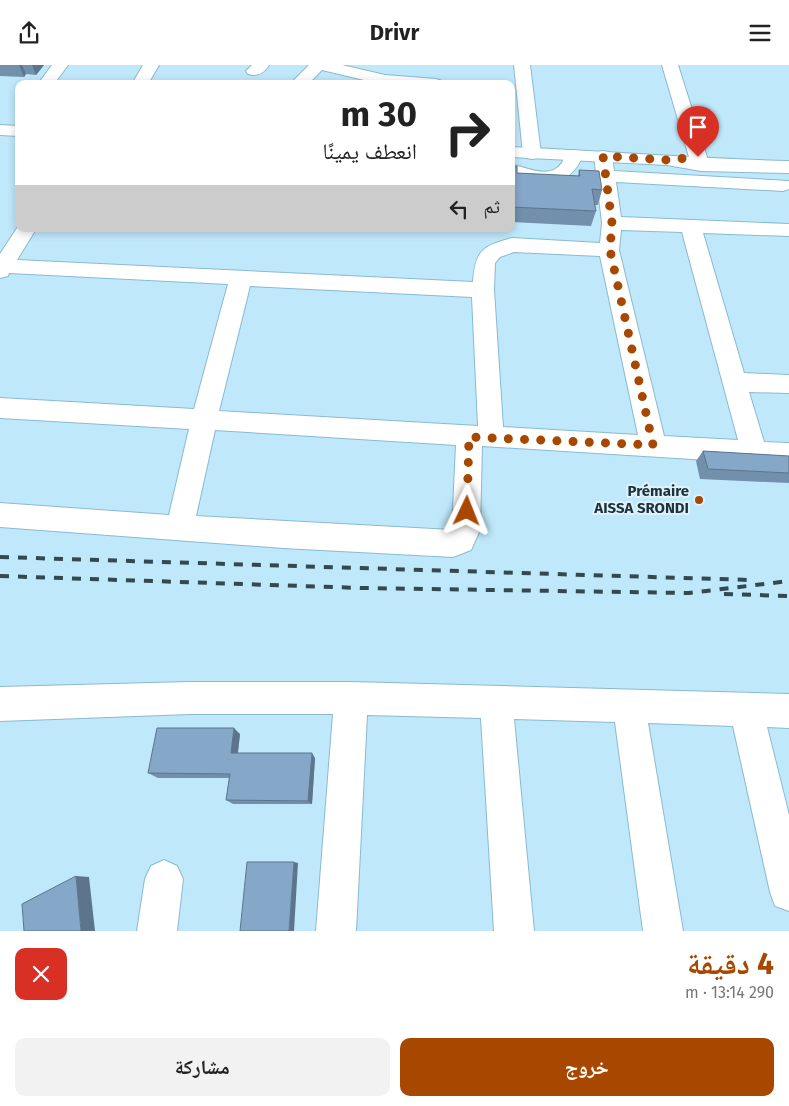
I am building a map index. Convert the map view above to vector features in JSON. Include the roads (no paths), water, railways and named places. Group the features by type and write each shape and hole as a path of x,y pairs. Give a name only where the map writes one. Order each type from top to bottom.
{"street":[{"path":"49,80 60,65"},
{"path":"127,80 136,65"},
{"path":"143,80 152,65"},
{"path":"303,80 320,65 369,70 407,80"},
{"path":"419,80 426,65"},
{"path":"522,65 518,88 532,154"},
{"path":"670,65 698,157"},
{"path":"0,130 15,131"},
{"path":"515,153 574,155 605,166 785,176"},
{"path":"515,170 538,177 558,175 566,171 574,155"},
{"path":"605,166 698,157 785,176"},
{"path":"667,160 785,176"},
{"path":"605,166 612,223 610,250 653,445"},
{"path":"612,223 789,230"},
{"path":"691,227 754,453"},
{"path":"1,268 24,232"},
{"path":"0,515 283,535 453,544 461,541 466,529 480,437 485,262 499,248 512,245 610,250"},
{"path":"1,268 483,290"},
{"path":"180,527 240,278"},
{"path":"735,382 789,384"},
{"path":"0,408 789,454"},
{"path":"336,931 351,697"},
{"path":"0,704 190,698 351,697 789,711"},
{"path":"496,702 514,931"},
{"path":"629,706 663,931"},
{"path":"746,709 789,892"},
{"path":"156,931 164,879"}],"railway":[{"path":"0,557 750,580"},
{"path":"0,576 362,588 689,593 789,581"},
{"path":"724,594 789,596"}],"place":[{"name":"Prémaire AISSA SRONDI","path":"699,500"}]}
